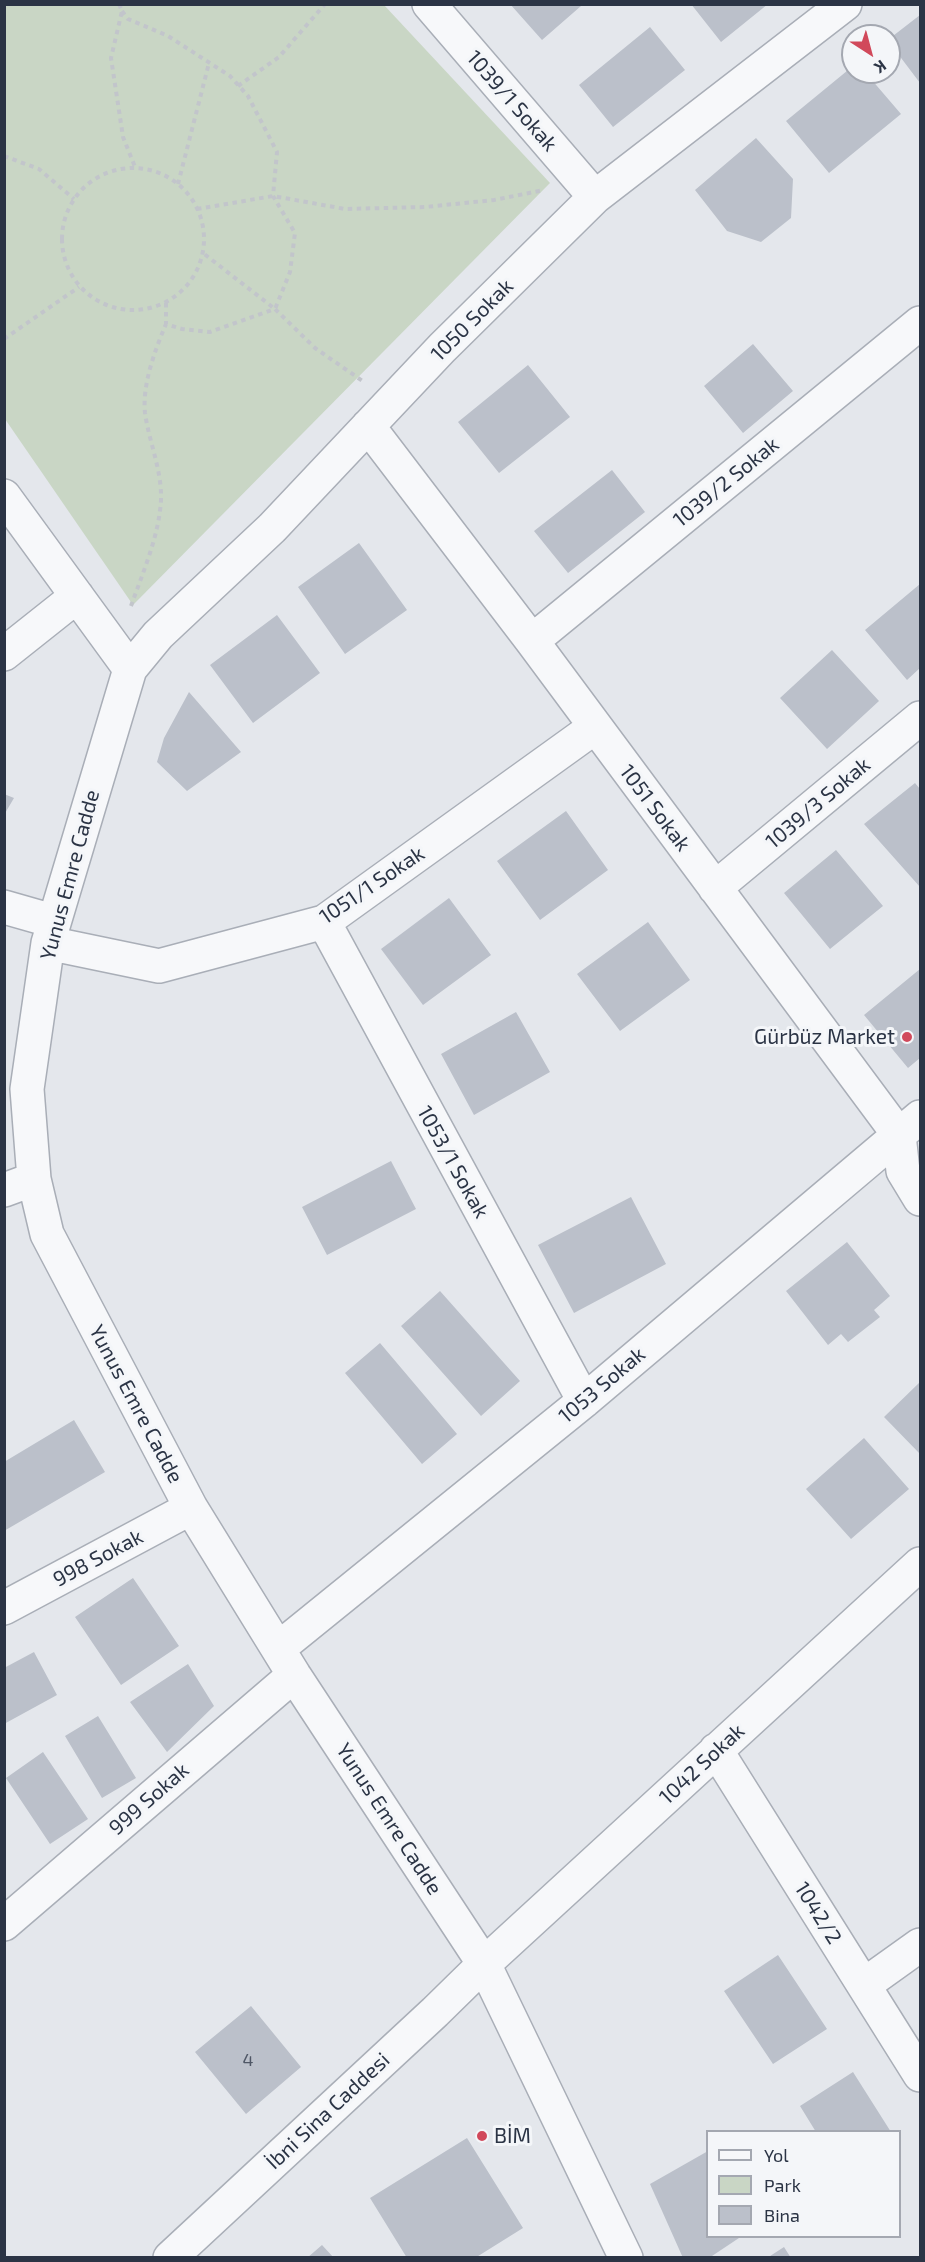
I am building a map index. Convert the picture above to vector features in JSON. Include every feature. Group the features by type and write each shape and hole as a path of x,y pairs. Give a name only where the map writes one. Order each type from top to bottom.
{"street":[{"name":"1050 Sokak","path":"130,669 158,635 272,528 442,348 595,197 845,4"},
{"name":"1039/1 Sokak","path":"438,8 595,197"},
{"name":"1039/2 Sokak","path":"532,641 921,323"},
{"name":"1051 Sokak","path":"368,426 532,641 715,888 910,1126"},
{"path":"4,496 130,669"},
{"path":"4,654 77,596"},
{"name":"Yunus Emre Cadde","path":"130,669 50,932 27,1089 19,1185 191,1508 286,1661 484,1964 626,2258"},
{"name":"1039/3 Sokak","path":"715,888 921,718"},
{"name":"1051/1 Sokak","path":"4,907 50,932 159,966 324,922 595,727"},
{"name":"1053/1 Sokak","path":"324,922 584,1401"},
{"path":"910,1126 903,1171 921,1199"},
{"name":"1053 Sokak","path":"286,1661 584,1401 910,1126"},
{"name":"998 Sokak","path":"4,1608 191,1508"},
{"name":"1042 Sokak","path":"484,1964 921,1564"},
{"name":"999 Sokak","path":"4,1924 286,1661"},
{"name":"1042/2","path":"716,1750 921,2075"},
{"path":"864,1985 921,1945"},
{"name":"İbni Sina Caddesi","path":"170,2258 484,1964"}],"path":[{"path":"119,4 128,19 168,36 230,76 248,96 277,152 273,196 295,233 290,272 275,309 210,332 182,329 166,324"},
{"path":"238,86 279,57 325,4"},
{"path":"122,11 111,58 123,137 135,167"},
{"path":"178,184 209,63"},
{"path":"4,156 39,169 74,199"},
{"path":"135,167 158,172 178,184 194,201 203,223 203,253 198,269 185,289 166,303 144,310 120,310 97,302 79,287 67,267 61,244 64,220 74,199 90,182 101,176 111,171 135,167"},
{"path":"197,209 273,196 345,209 425,207 494,200 546,189"},
{"path":"203,253 275,309 315,348 365,383"},
{"path":"4,339 79,287"},
{"path":"131,606 152,546 161,500 158,472 145,411 150,364 166,324 166,303"}],"green space":[{"path":"4,5 384,5 550,183 133,605 5,419"}],"building":[{"path":"510,4 579,4 581,6 542,40"},
{"path":"691,4 768,4 721,42"},
{"path":"920,15 920,83 901,58 901,30"},
{"path":"650,27 685,70 613,127 579,85"},
{"path":"841,76 841,84 875,84 901,114 829,173 786,121"},
{"path":"756,138 793,179 791,218 761,242 727,231 695,190"},
{"path":"753,344 793,391 743,433 704,386"},
{"path":"528,365 570,417 499,473 458,422"},
{"path":"612,470 645,512 568,573 534,531"},
{"path":"359,543 407,610 345,654 298,587"},
{"path":"920,584 920,668 907,680 865,630"},
{"path":"277,615 320,673 253,723 210,665"},
{"path":"832,650 879,701 827,749 780,698"},
{"path":"189,692 241,752 187,791 157,762 164,738"},
{"path":"915,783 920,789 920,887 864,824"},
{"path":"4,794 14,798 4,815"},
{"path":"566,811 608,870 540,920 497,861"},
{"path":"836,850 883,906 830,949 784,893"},
{"path":"449,898 491,955 423,1005 381,949"},
{"path":"648,922 690,980 620,1031 577,974"},
{"path":"920,969 920,1058 908,1068 864,1015"},
{"path":"516,1012 550,1072 474,1115 441,1054"},
{"path":"391,1161 416,1209 327,1255 302,1207"},
{"path":"631,1197 666,1264 574,1313 538,1245"},
{"path":"847,1242 890,1296 874,1310 880,1317 848,1342 841,1334 828,1345 786,1291"},
{"path":"440,1291 520,1381 481,1416 401,1326"},
{"path":"380,1343 457,1434 422,1464 345,1373"},
{"path":"920,1382 920,1454 884,1417"},
{"path":"74,1420 105,1472 4,1531 4,1462"},
{"path":"864,1438 909,1489 851,1539 806,1489"},
{"path":"133,1578 179,1646 121,1685 75,1617"},
{"path":"34,1652 57,1695 4,1724 4,1668"},
{"path":"188,1664 214,1706 167,1752 130,1702"},
{"path":"98,1716 136,1778 102,1798 65,1736"},
{"path":"43,1752 88,1819 50,1844 6,1778"},
{"path":"778,1955 827,2029 773,2064 724,1991"},
{"path":"251,2006 301,2067 246,2114 195,2052"},
{"path":"853,2072 890,2130 815,2130 800,2106"},
{"path":"467,2138 523,2228 475,2258 407,2258 370,2198"},
{"path":"706,2152 706,2238 739,2238 709,2258 683,2258 650,2184"},
{"path":"322,2245 334,2258 307,2258"},
{"path":"784,2247 791,2258 767,2258"}],"place":[{"name":"Gürbüz Market","path":"907,1037"},
{"name":"BİM","path":"482,2136"}]}
